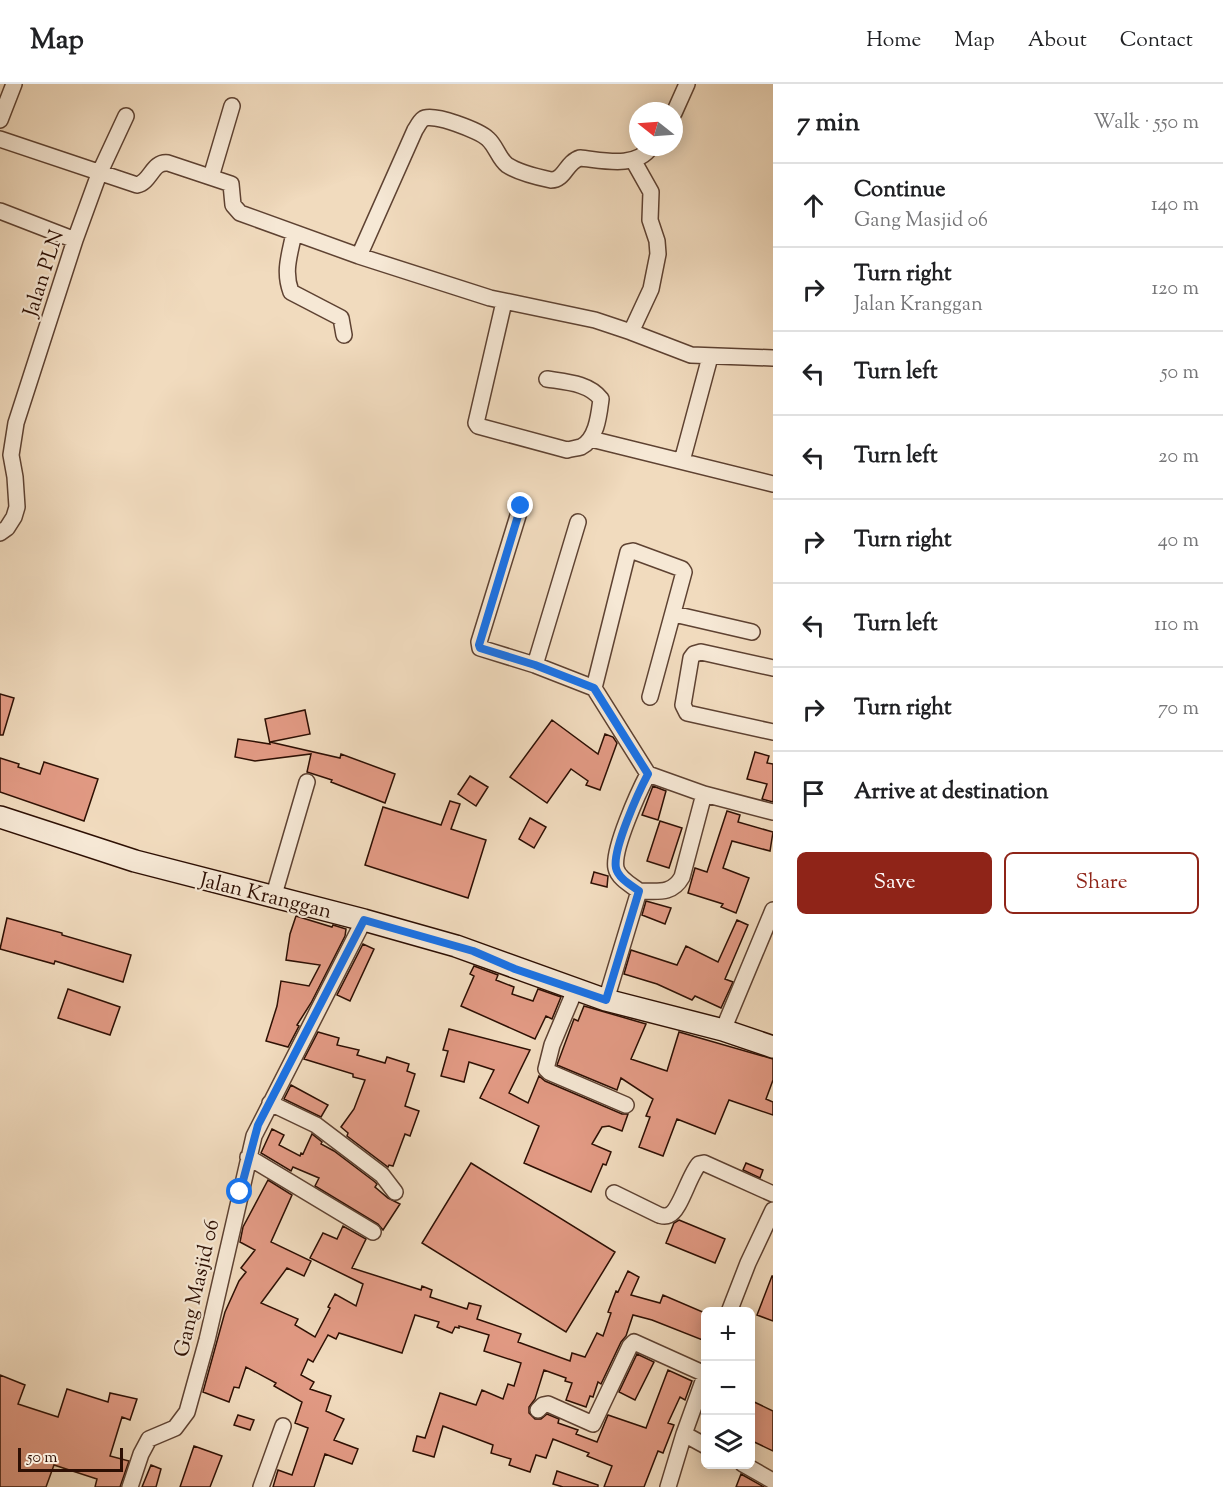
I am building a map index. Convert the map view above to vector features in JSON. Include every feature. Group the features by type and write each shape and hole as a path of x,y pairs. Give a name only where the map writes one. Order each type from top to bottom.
{"main road":[{"name":"Jalan Kranggan","path":"0,817 135,861 364,920 473,951 606,1000 723,1030 773,1047"}],"street":[{"path":"0,120 14,84"},
{"path":"679,102 687,84"},
{"path":"211,177 232,106"},
{"name":"Jalan PLN","path":"0,533 7,528 17,507 15,477 6,453 75,240 99,174 126,116"},
{"path":"359,256 415,130 423,119 431,116 482,134 506,164 513,169 551,180 561,177 573,160 580,158 619,161 633,160 642,156"},
{"path":"0,139 137,185 143,184 157,165 162,162 231,184 233,205 240,213 359,256 504,302 575,315 631,332 691,355 773,358"},
{"path":"631,332 651,289 658,254 657,241 650,220 651,192 633,160"},
{"path":"0,211 75,240"},
{"path":"294,233 286,272 291,292 340,318 344,335"},
{"path":"504,302 476,423 478,426 567,450 582,447 591,439 601,399 594,390 581,385 548,379"},
{"path":"682,461 710,357"},
{"path":"591,439 773,484"},
{"path":"521,506 480,648 535,665 594,688 648,774 705,794 773,812"},
{"path":"535,665 578,522"},
{"path":"594,688 630,551 682,569 684,572 650,697"},
{"path":"674,614 752,632"},
{"path":"773,668 701,652 694,654 691,658 683,705 687,712 773,732"},
{"path":"648,774 640,789 616,860 616,870 622,878 639,891 666,892 678,884 682,877 705,794"},
{"path":"273,897 307,782"},
{"path":"606,1000 639,891"},
{"path":"723,1030 773,910"},
{"name":"Gang Masjid 06","path":"130,1487 141,1454 149,1439 176,1428 187,1412 207,1340 254,1136 364,920"},
{"path":"575,990 552,1045 546,1069 626,1105"},
{"path":"270,1103 316,1125 382,1175 395,1192"},
{"path":"248,1157 373,1232"},
{"path":"614,1193 659,1215 666,1216 672,1214 676,1208 694,1170 699,1164 704,1163 773,1194"},
{"path":"731,1307 773,1210"},
{"path":"538,1410 548,1404 593,1424 634,1342 701,1371"},
{"path":"668,1487 701,1385"},
{"path":"261,1487 283,1426"},
{"path":"684,1434 701,1444"},
{"path":"750,1469 772,1484"}],"building":[{"path":"0,694 14,698 3,735 0,735"},
{"path":"305,710 310,734 270,742 340,758 341,754 395,774 385,803 307,772 311,754 255,761 235,757 238,739 270,744 265,719"},
{"path":"552,720 598,754 605,734 613,737 617,743 600,790 586,785 588,781 571,769 547,803 510,777"},
{"path":"755,752 769,756 767,763 773,764 773,802 762,799 767,784 747,779"},
{"path":"0,758 40,774 44,762 98,779 84,821 0,792"},
{"path":"470,776 488,787 476,806 458,794"},
{"path":"653,786 666,791 658,820 642,815"},
{"path":"450,801 460,804 451,829 486,840 468,898 365,865 383,807 441,825"},
{"path":"727,811 740,815 738,822 773,832 770,851 732,841 723,868 749,878 736,913 721,907 723,904 688,893 695,868 707,872"},
{"path":"530,818 546,827 534,848 519,839"},
{"path":"660,821 682,828 669,868 647,861"},
{"path":"594,872 608,876 607,887 591,883"},
{"path":"646,901 671,908 665,924 642,915"},
{"path":"296,916 346,929 345,936 311,1003 297,1025 299,1026 288,1047 266,1041 277,1006 281,981 309,986 320,965 286,960 290,934"},
{"path":"7,918 131,955 123,982 55,961 54,964 0,949"},
{"path":"737,920 748,925 725,979 733,982 721,1008 695,996 692,1000 657,984 624,974 631,950 677,965 686,946 718,962"},
{"path":"363,944 374,949 350,1001 337,995"},
{"path":"474,966 498,975 496,980 514,987 512,994 533,1001 538,989 561,997 552,1019 546,1016 535,1039 461,1006 474,976 470,974"},
{"path":"68,989 120,1007 110,1035 58,1018"},
{"path":"584,1006 646,1024 631,1059 667,1071 679,1032 773,1059 773,1080 766,1099 773,1102 773,1115 729,1100 715,1134 677,1119 663,1156 639,1147 650,1117 646,1116 653,1099 621,1078 617,1090 557,1065 574,1019 578,1021"},
{"path":"449,1029 530,1050 509,1093 528,1103 539,1076 545,1081 622,1114 628,1114 622,1131 609,1126 602,1127 592,1144 611,1152 591,1192 524,1163 539,1126 480,1098 494,1070 469,1062 464,1082 441,1076 448,1051 443,1050"},
{"path":"318,1032 339,1038 337,1045 359,1050 357,1055 385,1063 387,1057 409,1064 407,1071 415,1074 405,1106 419,1111 410,1136 405,1134 393,1166 388,1167 347,1136 348,1133 341,1127 354,1109 365,1080 304,1059"},
{"path":"291,1085 328,1105 321,1117 284,1099"},
{"path":"272,1129 284,1135 279,1145 300,1156 312,1134 322,1142 321,1144 375,1182 377,1184 375,1187 388,1198 400,1204 383,1230 378,1224 315,1186 319,1178 293,1167 291,1171 261,1153"},
{"path":"471,1163 615,1252 566,1332 422,1243"},
{"path":"746,1163 763,1170 760,1178 743,1170"},
{"path":"268,1180 292,1195 271,1242 311,1261 304,1276 287,1268 261,1303 298,1319 295,1325 315,1337 335,1294 356,1306 363,1284 310,1258 323,1233 337,1239 343,1226 366,1239 352,1268 421,1290 422,1286 432,1290 430,1297 467,1309 469,1303 481,1306 477,1319 521,1334 518,1342 570,1361 572,1353 585,1357 597,1333 603,1336 611,1313 608,1312 616,1291 618,1292 628,1271 639,1277 631,1295 660,1303 663,1295 701,1311 701,1339 633,1315 626,1336 601,1384 598,1382 593,1397 590,1396 586,1407 566,1400 572,1383 565,1381 566,1378 544,1370 535,1399 529,1407 529,1413 535,1419 541,1419 547,1414 559,1419 558,1423 578,1430 576,1434 597,1442 608,1415 646,1428 668,1370 692,1381 685,1400 680,1397 668,1423 674,1425 663,1453 658,1451 644,1487 604,1487 612,1466 587,1456 589,1453 553,1439 546,1458 536,1455 530,1472 509,1465 511,1459 491,1453 493,1445 443,1426 434,1457 413,1451 417,1436 425,1438 440,1393 476,1405 482,1390 503,1399 508,1384 514,1386 521,1363 484,1351 489,1335 459,1326 459,1328 455,1327 452,1333 437,1327 439,1322 415,1315 402,1353 339,1333 336,1339 328,1335 313,1362 308,1359 301,1375 314,1382 310,1389 331,1396 326,1411 344,1419 334,1440 358,1449 352,1464 325,1454 314,1487 273,1487 278,1470 292,1475 308,1428 295,1423 302,1402 274,1386 276,1383 246,1367 239,1388 234,1387 229,1402 203,1392 225,1312 239,1281 246,1272 241,1268 255,1250 240,1242 243,1227"},
{"path":"679,1220 725,1239 715,1263 666,1243 674,1223"},
{"path":"773,1276 773,1321 757,1315"},
{"path":"637,1354 654,1362 635,1400 619,1392"},
{"path":"0,1375 25,1385 18,1404 58,1417 67,1389 108,1402 110,1393 137,1399 130,1420 122,1417 110,1456 129,1461 120,1487 95,1487 97,1479 54,1465 46,1487 0,1487"},
{"path":"755,1402 773,1411 773,1451 755,1442"},
{"path":"238,1415 254,1420 250,1430 234,1425"},
{"path":"194,1446 222,1456 210,1487 180,1487"},
{"path":"151,1465 161,1469 156,1487 142,1487"},
{"path":"557,1471 598,1485 598,1487 563,1487 553,1484"},
{"path":"741,1474 764,1487 736,1487"}],"route":[{"path":"240,1192 258,1125 364,920 473,951 515,969 606,1000 639,891 622,878 616,870 616,854 640,789 648,774 594,688 535,665 480,648 479,642 521,506"}]}
